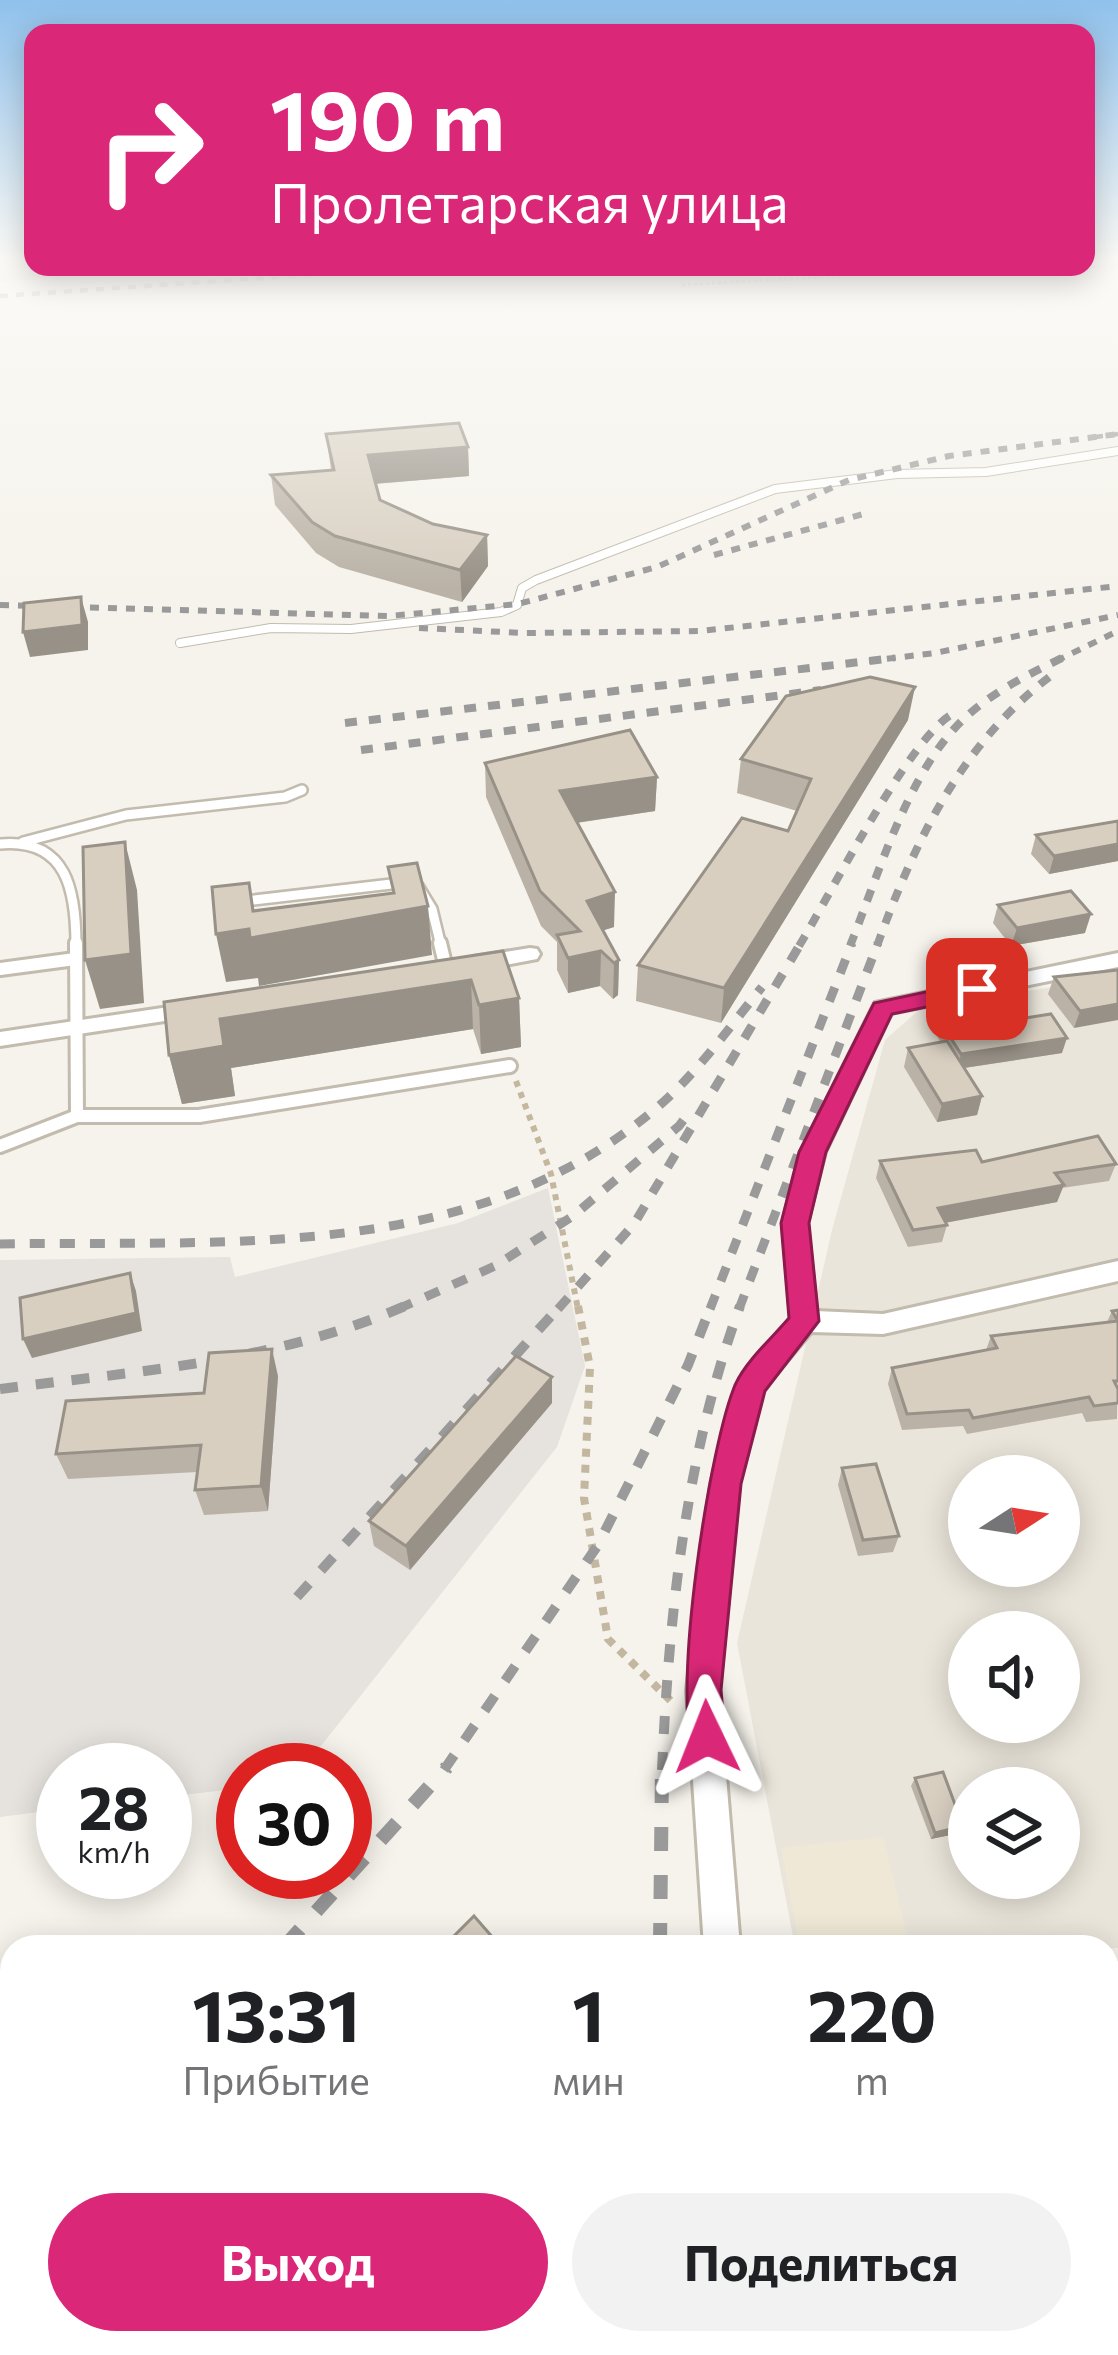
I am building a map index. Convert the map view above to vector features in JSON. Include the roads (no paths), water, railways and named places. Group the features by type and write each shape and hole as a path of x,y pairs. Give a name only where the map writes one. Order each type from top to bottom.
{"street":[{"path":"423,972 530,954"},
{"path":"721,1935 703,1690 725,1484 750,1386 804,1321 795,1223 813,1152 883,1008 1118,960"},
{"path":"0,1040 210,1007"},
{"path":"804,1321 883,1324 1118,1271"}],"lane":[{"path":"181,644 271,628 351,629 501,612 517,605 522,588 536,580 775,488 897,474 986,472 1118,451"},
{"path":"0,844 126,815 285,797 302,790"},
{"path":"22,842 52,856 76,897 76,1116"},
{"path":"229,903 416,881 432,908 446,968"},
{"path":"0,969 76,959"},
{"path":"0,1146 76,1116 199,1116 510,1066"}],"railway":[{"path":"0,605 389,616 518,604 657,567 849,480 949,456 1118,434 1095,437"},
{"path":"714,555 867,513"},
{"path":"419,628 525,633 700,631 1118,586"},
{"path":"883,659 1118,615"},
{"path":"1059,660 1118,631"},
{"path":"883,659 894,658"},
{"path":"345,723 883,659"},
{"path":"869,661 883,659"},
{"path":"850,946 894,832 937,751 991,697 1059,660"},
{"path":"877,946 908,868 946,795 994,729 1056,672"},
{"path":"361,750 821,690"},
{"path":"799,946 892,786 951,715"},
{"path":"558,1309 634,1224 801,943"},
{"path":"710,1309 852,943"},
{"path":"739,1309 878,943"},
{"path":"0,1244 170,1243 342,1233 425,1219 506,1195 582,1160 654,1110 698,1067 762,987"},
{"path":"403,1307 495,1266 573,1216 679,1126 691,1110"},
{"path":"297,1597 560,1306"},
{"path":"444,1770 598,1545 688,1365 711,1306"},
{"path":"662,1770 683,1534 706,1419 740,1306"},
{"path":"0,1389 257,1352 403,1307"},
{"path":"398,1309 403,1307"},
{"path":"295,1935 447,1767"},
{"path":"660,1935 662,1767"}]}
